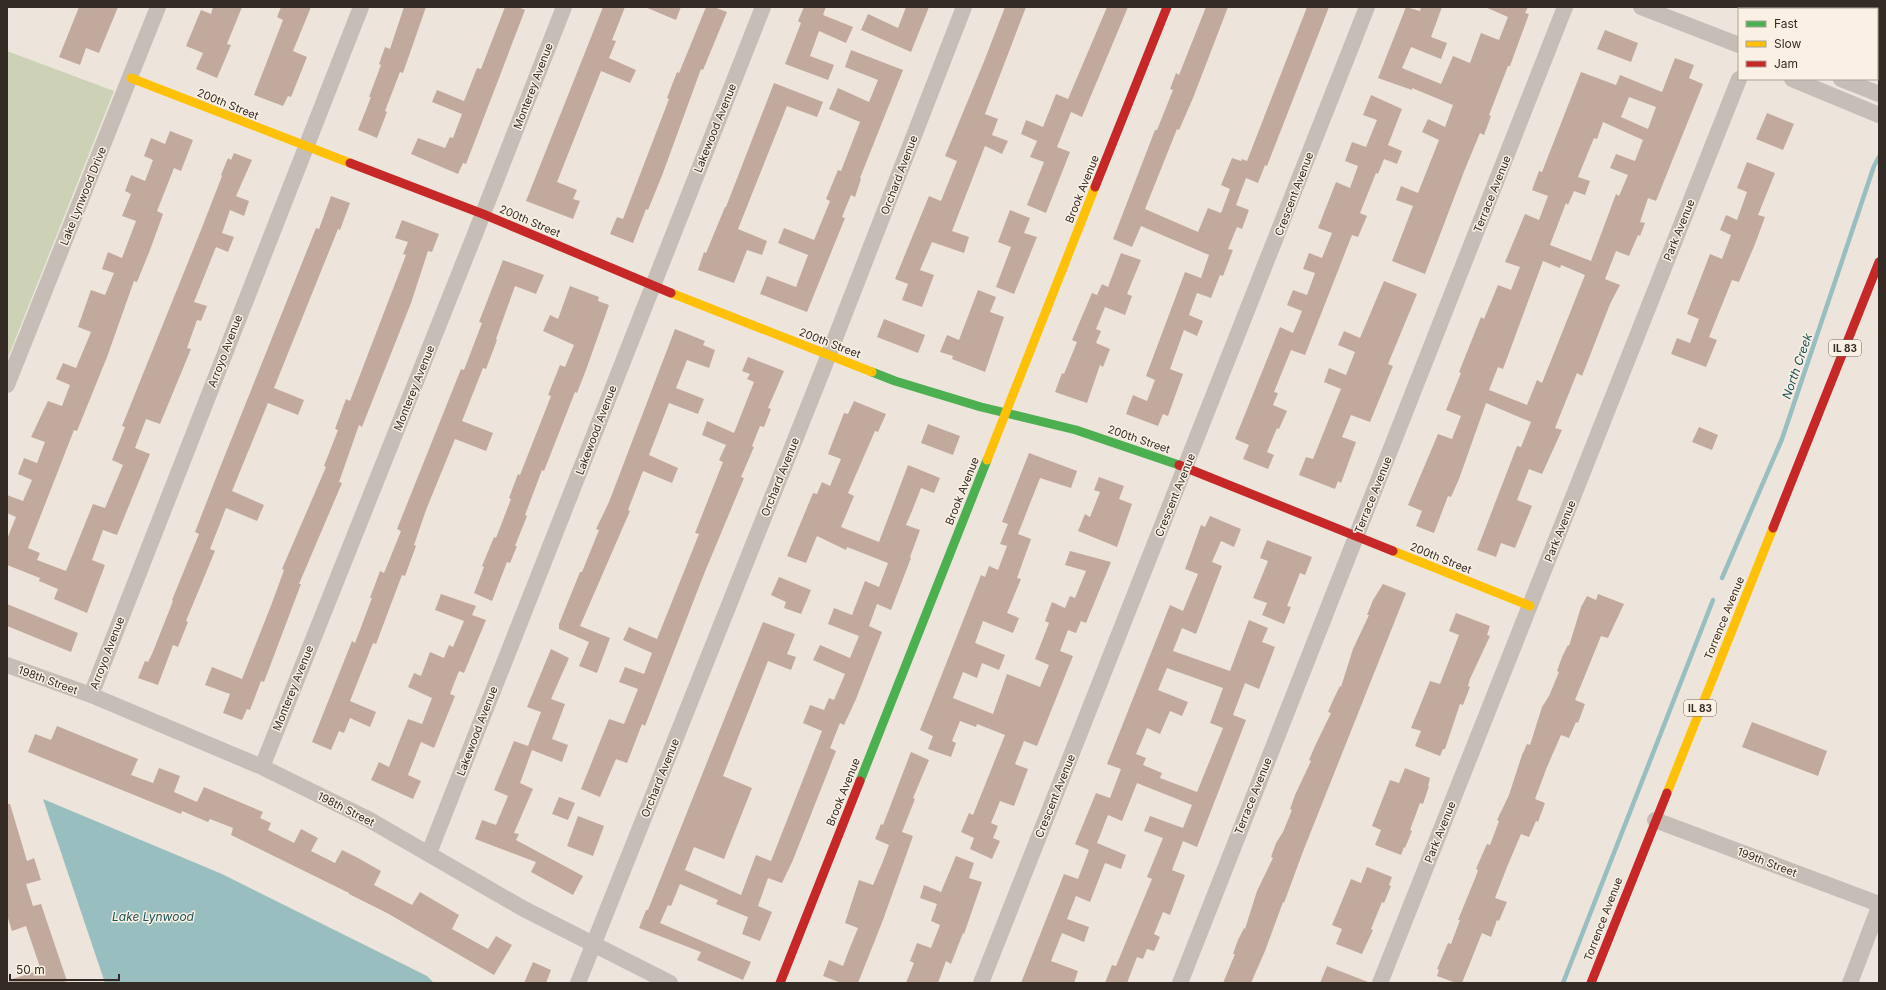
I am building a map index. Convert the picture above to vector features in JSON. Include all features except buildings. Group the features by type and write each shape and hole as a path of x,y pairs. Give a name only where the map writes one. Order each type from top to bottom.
{"street":[{"name":"Lake Lynwood Drive","path":"7,385 131,78 158,7"},
{"name":"Arroyo Avenue","path":"91,696 361,7"},
{"name":"Monterey Avenue","path":"262,767 564,7"},
{"name":"Lakewood Avenue","path":"429,853 763,7"},
{"name":"Orchard Avenue","path":"578,983 828,355 964,7"},
{"name":"Brook Avenue","path":"780,983 1167,7"},
{"name":"Crescent Avenue","path":"981,983 1186,468 1367,7"},
{"name":"Terrace Avenue","path":"1180,983 1565,7"},
{"path":"1641,7 1738,45"},
{"name":"200th Street","path":"131,78 305,147 483,214 652,285 828,355 916,388 1006,413 1076,430 1186,468 1530,606"},
{"name":"Park Avenue","path":"1380,983 1739,80"},
{"path":"1794,80 1879,115"},
{"path":"1844,80 1879,94"},
{"name":"Torrence Avenue","path":"1591,983 1879,262"},
{"name":"198th Street","path":"7,665 91,696 262,767 368,819 524,909 670,983"},
{"name":"199th Street","path":"1655,820 1879,906"},
{"path":"1850,983 1879,906"}],"green space":[{"path":"7,51 114,91 7,360"}],"water":[{"name":"Lake Lynwood","path":"43,799 222,874 427,976 434,983 105,983"}],"waterway":[{"name":"North Creek","path":"1722,578 1782,439 1874,166 1879,157"},
{"path":"1563,983 1713,600"}],"traffic: fast":[{"path":"872,372 895,381 981,407 1076,430 1179,465"},
{"path":"860,781 987,460"}],"traffic: slow":[{"path":"131,78 350,163"},
{"path":"987,460 1095,187"},
{"path":"671,293 872,372"},
{"path":"1667,793 1773,528"},
{"path":"1393,551 1530,606"}],"traffic: jam":[{"path":"1095,187 1167,7"},
{"path":"350,163 483,214 671,293"},
{"path":"1773,528 1879,262"},
{"path":"1179,465 1393,551"},
{"path":"780,983 860,781"},
{"path":"1591,983 1667,793"}]}
